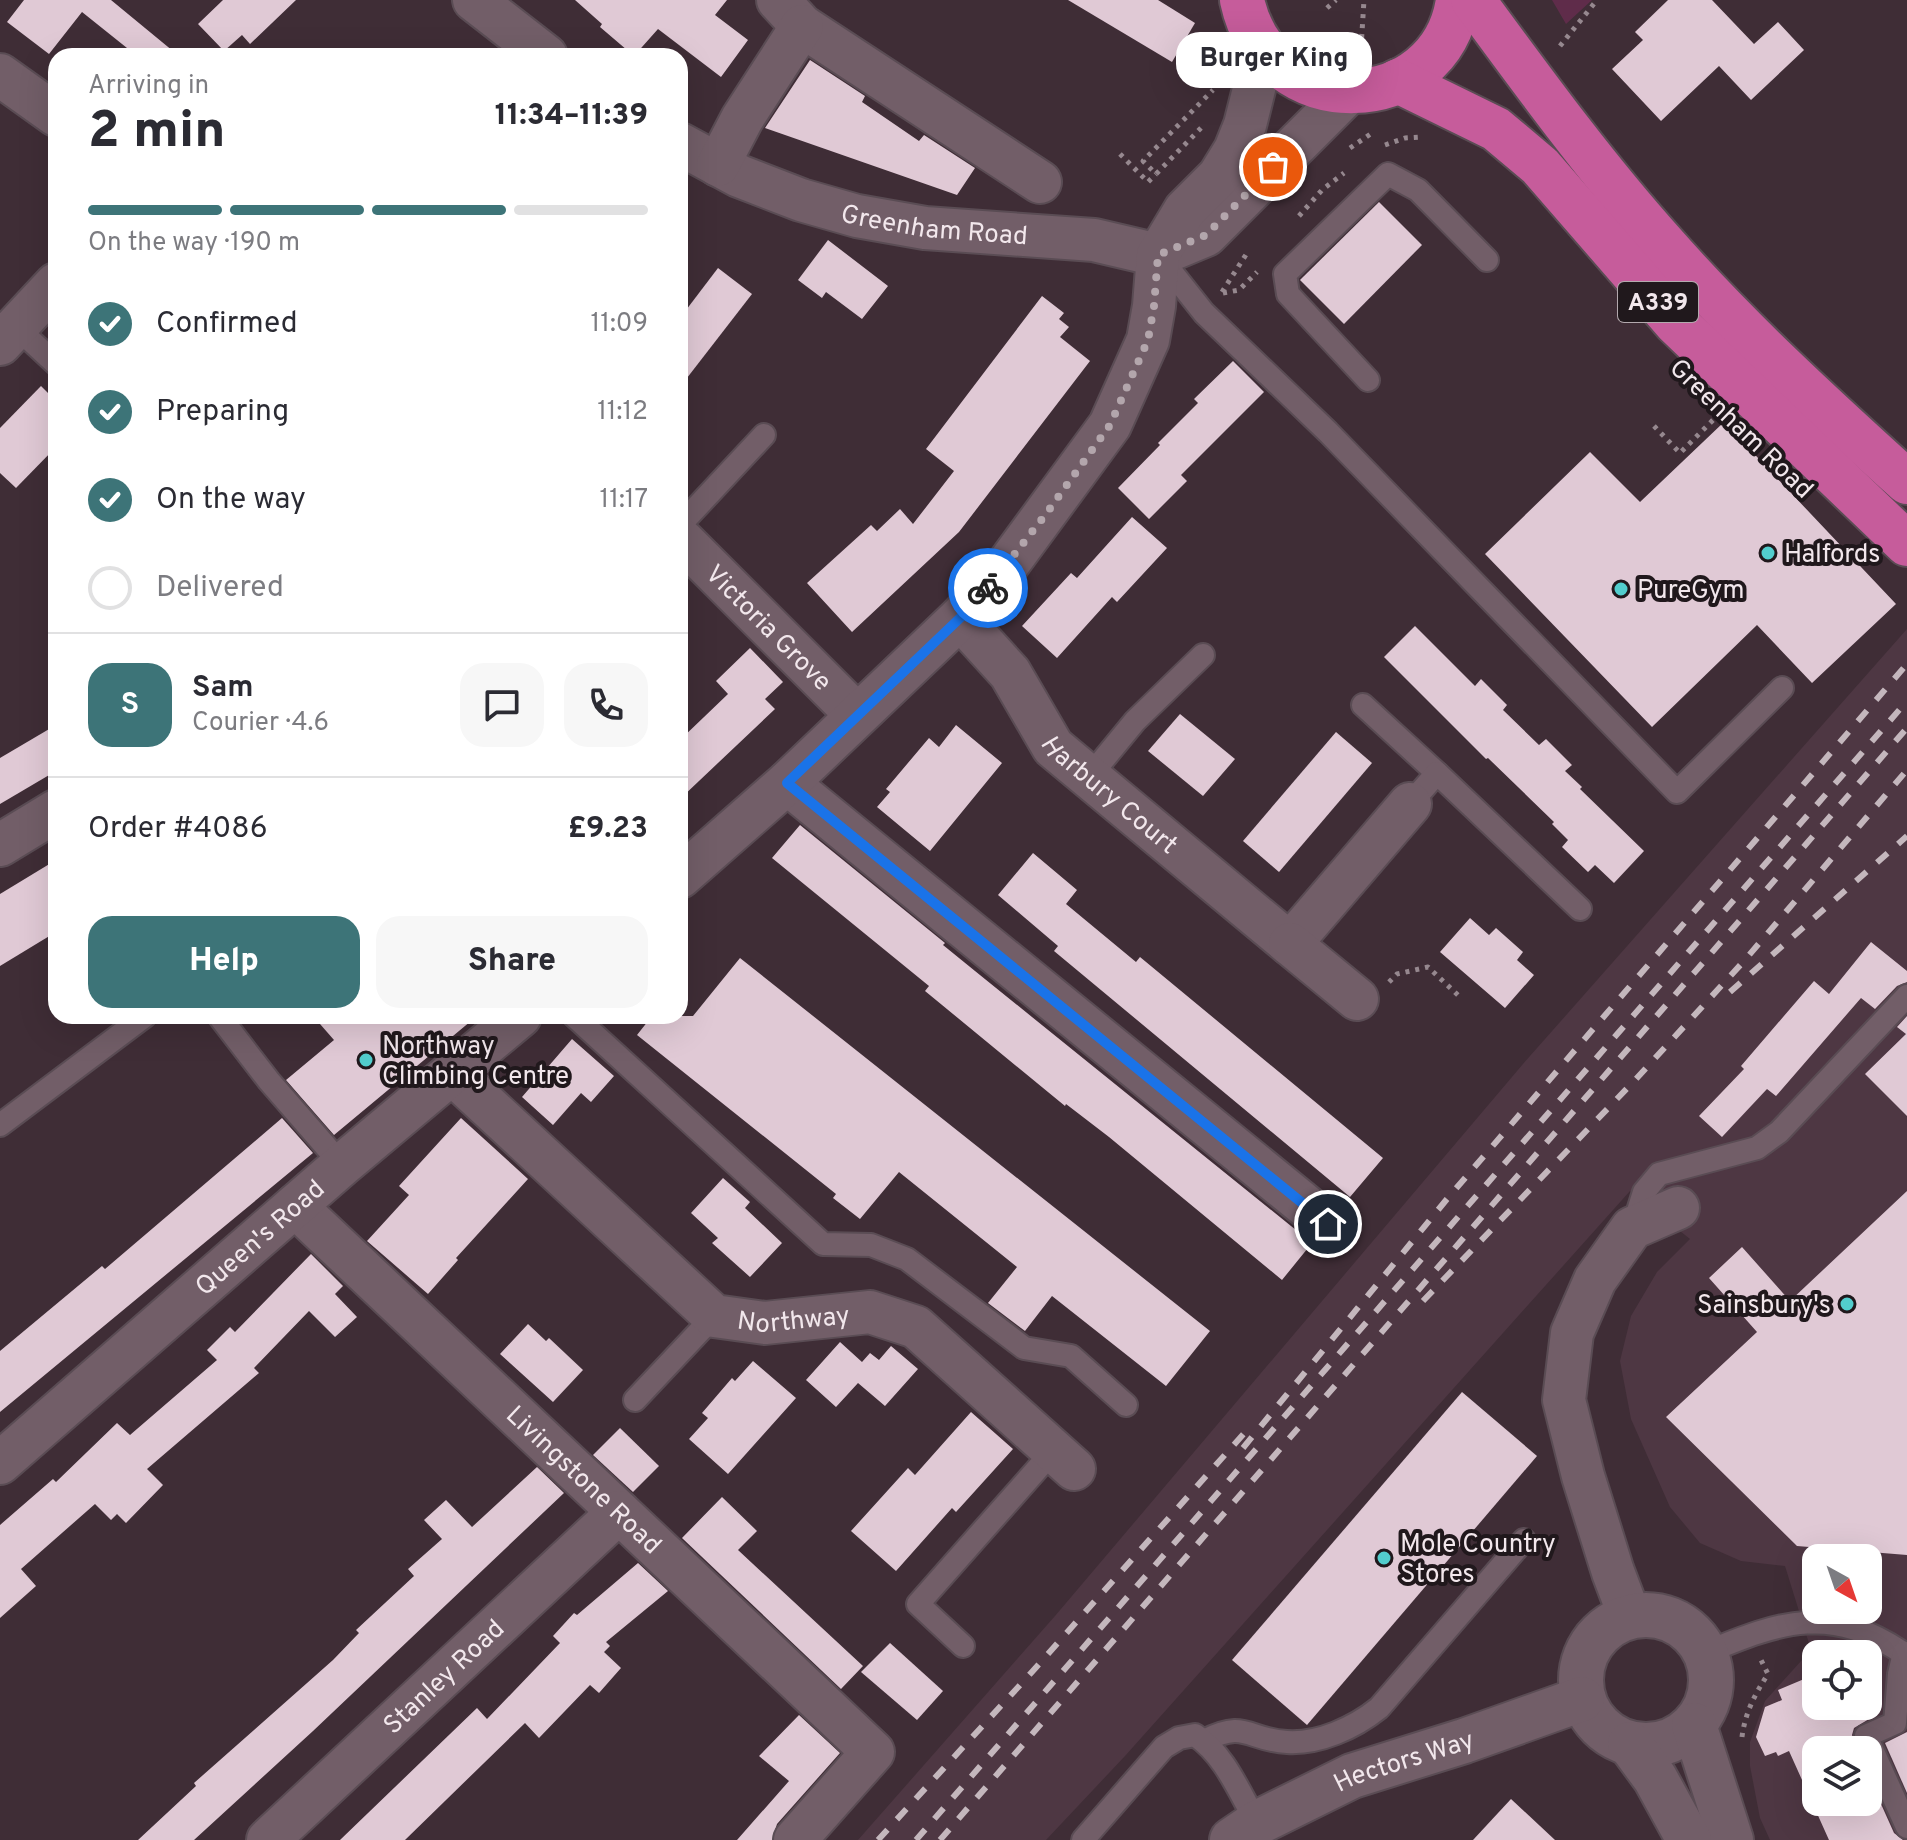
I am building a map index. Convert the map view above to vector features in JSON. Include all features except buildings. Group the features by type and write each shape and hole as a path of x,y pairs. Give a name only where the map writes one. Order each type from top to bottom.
{"highway":[{"path":"1249,20 1286,72 1327,90 1349,92 1374,89 1398,81 1423,64 1443,41 1456,14 1458,0"},
{"name":"A339","path":"1473,0 1557,113 1663,244 1748,335 1906,480"},
{"name":"Greenham Road","path":"1398,81 1496,129 1540,166 1676,323 1907,544"}],"main road":[{"path":"1648,1615 1666,1618 1682,1626 1705,1653 1711,1672 1710,1691 1694,1725 1671,1741 1657,1745 1630,1744 1613,1737 1599,1726 1582,1699 1581,1676 1585,1656 1595,1638 1611,1625 1630,1617 1648,1615"},
{"name":"Hectors Way","path":"1244,1832 1352,1776 1582,1699"},
{"path":"1694,1725 1731,1840"},
{"path":"1630,1744 1655,1778 1689,1840"}],"street":[{"path":"474,0 536,48"},
{"path":"718,165 790,13 1040,182"},
{"path":"688,870 787,783 960,618 1000,575 1110,425 1148,340 1158,255 1185,210 1219,176 1235,150 1245,125 1255,85 1249,20"},
{"path":"0,75 48,109"},
{"path":"1158,255 1206,235 1349,92"},
{"name":"Greenham Road","path":"688,148 718,165 801,200 857,216 925,228 1094,240 1158,255"},
{"path":"8,335 48,292"},
{"name":"Victoria Grove","path":"688,542 857,715"},
{"name":"Harbury Court","path":"960,618 1010,673 1053,747 1357,999"},
{"path":"787,783 1328,1224"},
{"path":"1290,944 1424,788"},
{"path":"0,845 48,816"},
{"name":"Queen's Road","path":"0,1463 342,1165 511,1024"},
{"name":"Northway","path":"453,1074 714,1316 765,1323 870,1312 916,1327 1064,1459"},
{"name":"Livingstone Road","path":"295,1206 873,1752 795,1840"},
{"path":"1630,1617 1583,1476 1564,1400 1572,1333 1595,1280 1632,1228 1678,1208"},
{"name":"Stanley Road","path":"268,1840 619,1512"}],"lane":[{"path":"1368,380 1288,294 1285,274 1388,174 1418,190 1487,260"},
{"path":"1158,255 1204,313 1328,432 1677,792 1782,688"},
{"path":"8,335 48,359"},
{"path":"688,527 764,435"},
{"path":"1089,777 1135,721 1203,655"},
{"path":"1363,705 1424,788 1580,909"},
{"path":"1632,1228 1644,1192 1659,1174 1757,1148 1779,1132 1907,996"},
{"path":"0,1125 134,1024"},
{"path":"225,1024 269,1081 342,1165"},
{"path":"583,1024 823,1244 871,1245 907,1259 1024,1348 1071,1356 1126,1405"},
{"path":"635,1400 714,1316"},
{"path":"963,1646 918,1604 1064,1459"},
{"path":"1204,1741 1223,1731 1235,1729 1286,1742 1312,1740 1363,1721 1379,1708 1524,1540"},
{"path":"1705,1653 1791,1623 1852,1627 1879,1637 1906,1654 1899,1674 1895,1723 1866,1736 1907,1827"},
{"path":"1083,1840 1164,1747 1179,1738 1195,1735 1210,1745 1221,1761 1244,1832"}],"path":[{"path":"1327,8 1336,0"},
{"path":"1361,48 1364,0"},
{"path":"1560,46 1597,0"},
{"path":"1156,174 1143,161 1216,87"},
{"path":"1120,154 1148,182 1210,118"},
{"path":"1376,150 1391,141 1431,137"},
{"path":"1297,219 1322,190 1351,168"},
{"path":"1222,293 1239,290 1261,267"},
{"path":"1654,426 1680,453 1721,412"},
{"path":"1357,999 1371,1002 1397,974 1428,967 1460,997"},
{"path":"1742,1750 1741,1735 1746,1714 1768,1674 1748,1636"}],"shaded area":[{"path":"1552,0 1592,0 1566,24"},
{"path":"1907,629 1907,1840 1770,1840 1760,1818 1750,1766 1750,1742 1765,1701 1802,1660 1802,1720 1882,1720 1882,1640 1808,1640 1803,1624 1882,1624 1882,1544 1802,1544 1802,1621 1785,1566 1741,1561 1700,1543 1670,1507 1631,1419 1620,1361 1631,1316 1657,1272 1690,1239 1630,1191 1125,1756 1046,1840 858,1840 1055,1616 1523,1064"}],"railway":[{"path":"1243,1448 1447,1199 1907,664"},
{"path":"916,1840 1907,701"},
{"path":"940,1840 1907,728"},
{"path":"1423,1301 1636,1079 1744,961 1907,770"},
{"path":"1730,992 1907,836"},
{"path":"878,1840 1247,1430"}],"way so far":[{"path":"988,588 1110,425 1148,340 1158,255 1206,235 1273,167"}],"place":[{"name":"Burger King","path":"1273,167"},
{"name":"Halfords","path":"1768,553"},
{"name":"PureGym","path":"1621,589"},
{"name":"Northway Climbing Centre","path":"366,1060"},
{"name":"Sainsbury's","path":"1847,1304"},
{"name":"Mole Country Stores","path":"1384,1558"}],"route":[{"path":"988,588 787,783 1328,1224"}]}
